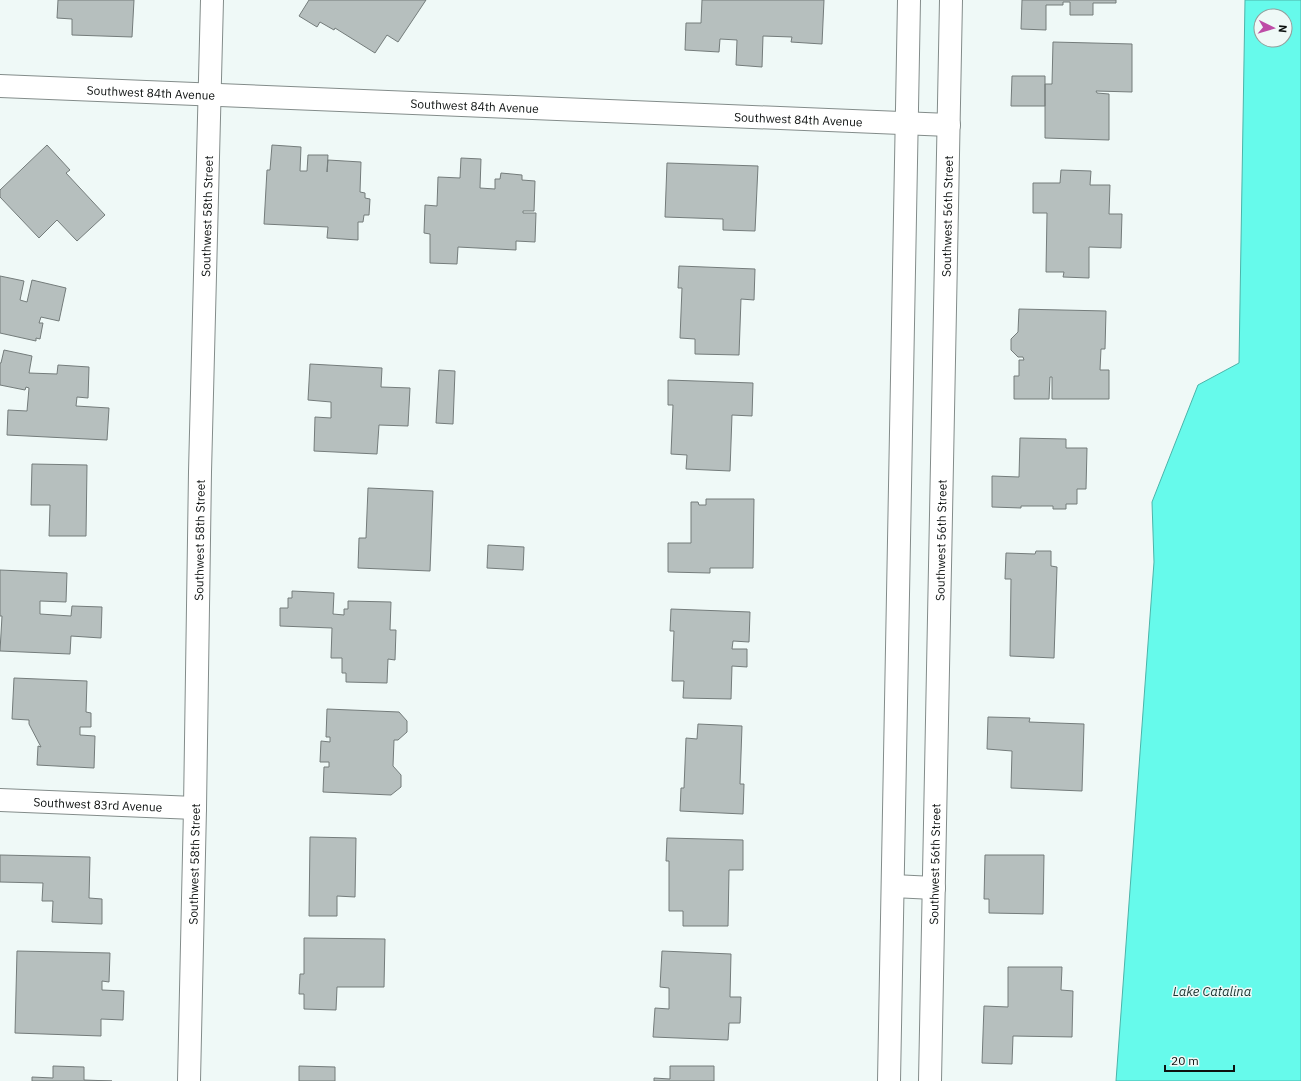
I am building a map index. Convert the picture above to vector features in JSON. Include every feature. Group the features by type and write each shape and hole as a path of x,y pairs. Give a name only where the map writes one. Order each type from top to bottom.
{"street":[{"name":"Southwest 58th Street","path":"189,1081 200,472 212,0"},
{"path":"889,1081 909,0"},
{"name":"Southwest 56th Street","path":"930,1081 951,0"},
{"name":"Southwest 84th Avenue","path":"0,86 949,125"},
{"name":"Southwest 83rd Avenue","path":"0,800 195,808"},
{"path":"893,886 934,888"}],"water":[{"name":"Lake Catalina","path":"1245,0 1301,0 1301,1081 1116,1081 1154,562 1152,502 1198,385 1239,363"}],"building":[{"path":"58,0 134,0 132,37 72,35 72,19 57,18"},
{"path":"309,0 426,0 398,42 387,35 375,53 335,28 334,30 320,22 317,27 299,16"},
{"path":"702,0 824,0 822,44 791,42 792,37 763,36 762,67 736,65 737,40 720,39 719,52 685,50 686,23 701,23"},
{"path":"1022,0 1116,0 1116,3 1093,3 1093,15 1070,15 1070,2 1063,2 1063,5 1046,5 1046,30 1021,29"},
{"path":"1053,42 1132,44 1132,92 1096,91 1097,93 1109,94 1109,140 1045,138 1045,84 1052,84"},
{"path":"1012,76 1045,76 1045,106 1011,106"},
{"path":"47,145 70,170 66,173 105,215 77,241 57,220 39,238 0,197 0,190"},
{"path":"272,145 301,147 300,171 307,171 308,155 328,155 327,172 328,160 361,162 360,192 365,193 365,198 370,199 369,215 364,215 363,222 358,222 358,240 327,238 328,227 264,224 267,170 270,170"},
{"path":"461,158 481,159 480,188 495,189 495,179 500,179 501,173 522,175 522,180 535,181 534,211 523,211 523,213 536,213 535,242 516,241 516,250 458,247 457,264 430,263 430,234 424,233 425,205 437,206 438,177 460,178"},
{"path":"667,163 758,166 755,231 723,230 723,219 665,217"},
{"path":"1061,170 1091,171 1090,185 1110,185 1109,214 1122,214 1121,248 1089,247 1089,278 1063,277 1064,272 1046,272 1047,213 1033,213 1033,183 1060,183"},
{"path":"679,266 755,269 754,300 741,299 739,355 695,354 695,339 680,338 682,288 678,288"},
{"path":"0,276 24,281 20,300 27,302 32,280 66,288 59,321 41,317 39,323 43,323 40,339 36,338 36,341 0,333"},
{"path":"1019,309 1106,311 1105,349 1101,349 1100,370 1109,370 1109,399 1052,399 1052,377 1050,377 1049,399 1014,399 1014,376 1019,376 1019,360 1024,360 1023,357 1018,357 1011,350 1011,339 1018,332"},
{"path":"4,350 32,356 29,373 57,374 58,365 89,367 88,398 77,397 76,406 109,408 107,440 7,435 8,410 27,411 29,388 26,387 25,390 0,385 0,363"},
{"path":"310,364 382,368 381,387 410,388 408,426 379,425 377,454 314,451 315,417 331,418 331,402 308,400"},
{"path":"439,370 455,371 453,424 436,423"},
{"path":"668,380 753,383 752,416 732,415 730,471 686,469 687,455 671,454 673,405 668,405"},
{"path":"1020,438 1066,439 1066,448 1087,448 1086,489 1077,489 1077,504 1066,504 1066,509 1053,509 1053,506 1021,506 1021,508 992,507 992,476 1019,477"},
{"path":"32,464 87,465 86,536 49,536 50,505 31,505"},
{"path":"368,488 433,491 430,571 358,568 359,538 366,538"},
{"path":"706,499 754,499 753,568 710,568 710,573 668,572 668,543 691,543 691,502 698,502 699,505 706,505"},
{"path":"488,545 524,547 523,570 487,568"},
{"path":"1036,551 1051,551 1051,566 1057,567 1054,658 1010,656 1011,579 1005,579 1006,553 1035,554"},
{"path":"0,570 67,573 66,602 40,601 40,614 71,616 72,606 102,607 101,638 71,636 70,654 0,651 2,616 0,616"},
{"path":"292,591 334,593 333,614 344,615 344,609 348,609 348,601 391,602 390,630 396,630 395,660 388,659 387,683 346,682 346,673 342,673 342,658 331,658 332,628 280,626 280,608 288,608 288,598 292,598"},
{"path":"671,609 750,612 749,642 733,641 732,649 747,649 747,667 732,666 731,699 683,698 684,681 672,681 674,631 670,631"},
{"path":"14,678 87,681 86,712 91,713 91,727 80,727 80,735 95,736 94,768 37,765 38,746 41,747 29,724 29,720 12,719"},
{"path":"327,709 399,712 407,721 407,732 398,740 394,740 393,766 401,775 401,787 391,795 323,792 324,767 329,767 329,762 320,762 321,741 330,742 330,737 326,737"},
{"path":"988,717 1030,718 1029,722 1084,724 1082,791 1011,788 1012,751 987,749"},
{"path":"698,724 742,726 740,784 744,784 743,814 680,811 681,788 684,788 686,738 697,739"},
{"path":"310,837 356,838 355,897 337,896 337,916 309,916"},
{"path":"667,838 743,840 743,870 729,870 728,926 683,926 683,911 669,911 669,861 666,861"},
{"path":"0,855 90,857 89,898 102,899 102,924 52,922 53,901 42,901 43,883 0,882"},
{"path":"985,855 1044,855 1043,914 989,913 989,899 984,899"},
{"path":"304,938 385,939 384,987 337,987 336,1010 304,1009 304,994 299,994 300,974 304,974"},
{"path":"17,951 110,953 109,982 102,981 102,990 124,991 123,1020 101,1019 101,1036 15,1033"},
{"path":"662,951 731,954 730,997 741,997 740,1023 729,1023 728,1040 653,1037 655,1008 669,1009 669,988 660,987"},
{"path":"1008,967 1062,967 1061,990 1073,991 1072,1037 1013,1036 1012,1064 982,1063 984,1006 1008,1007"},
{"path":"53,1066 84,1067 84,1080 112,1081 32,1081 32,1077 53,1078"},
{"path":"299,1066 335,1067 335,1081 299,1081"},
{"path":"670,1066 714,1066 714,1081 654,1081 654,1078 670,1079"}]}
